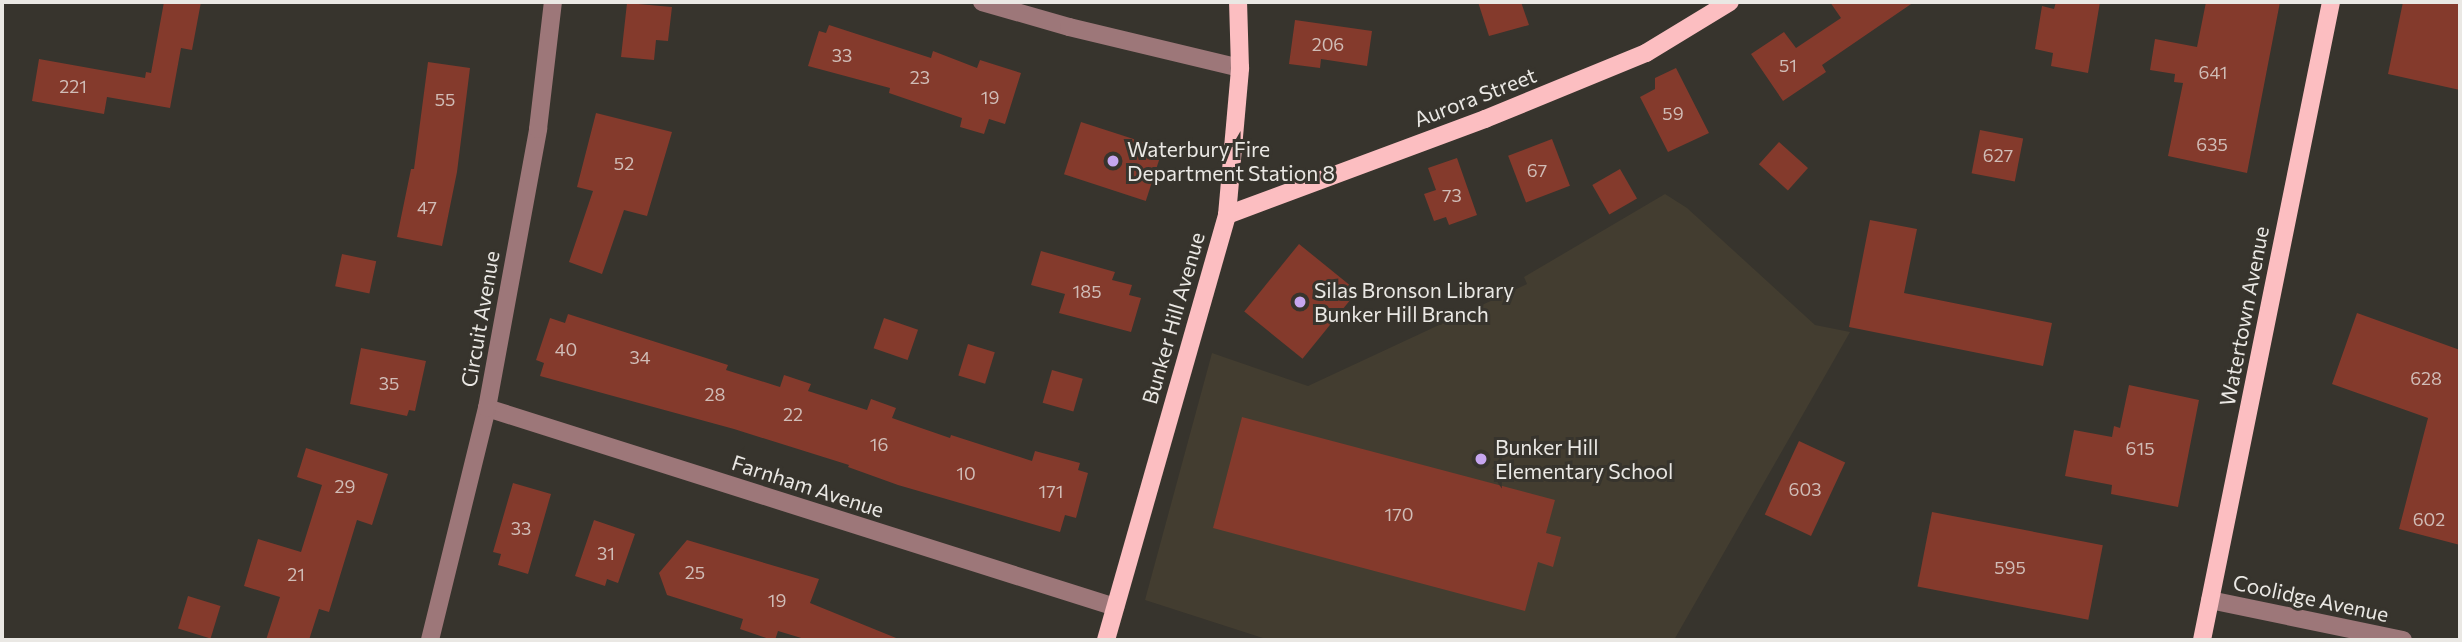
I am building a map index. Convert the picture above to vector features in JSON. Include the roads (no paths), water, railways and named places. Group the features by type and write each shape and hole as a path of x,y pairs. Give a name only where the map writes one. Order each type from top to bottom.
{"main road":[{"name":"Bunker Hill Avenue","path":"1106,640 1227,215 1240,68 1238,2"},
{"name":"Aurora Street","path":"1227,215 1485,119 1646,53 1730,2"},
{"name":"Watertown Avenue","path":"2202,640 2331,2"}],"street":[{"name":"Circuit Avenue","path":"429,640 487,408 538,129 552,2"},
{"path":"982,2 1069,27 1240,68"},
{"name":"Farnham Avenue","path":"487,408 1115,607"},
{"name":"Coolidge Avenue","path":"2210,600 2403,640"}],"place":[{"name":"Waterbury Fire Department Station 8","path":"1113,161"},
{"name":"Silas Bronson Library Bunker Hill Branch","path":"1300,302"},
{"name":"Bunker Hill Elementary School","path":"1481,459"}]}
